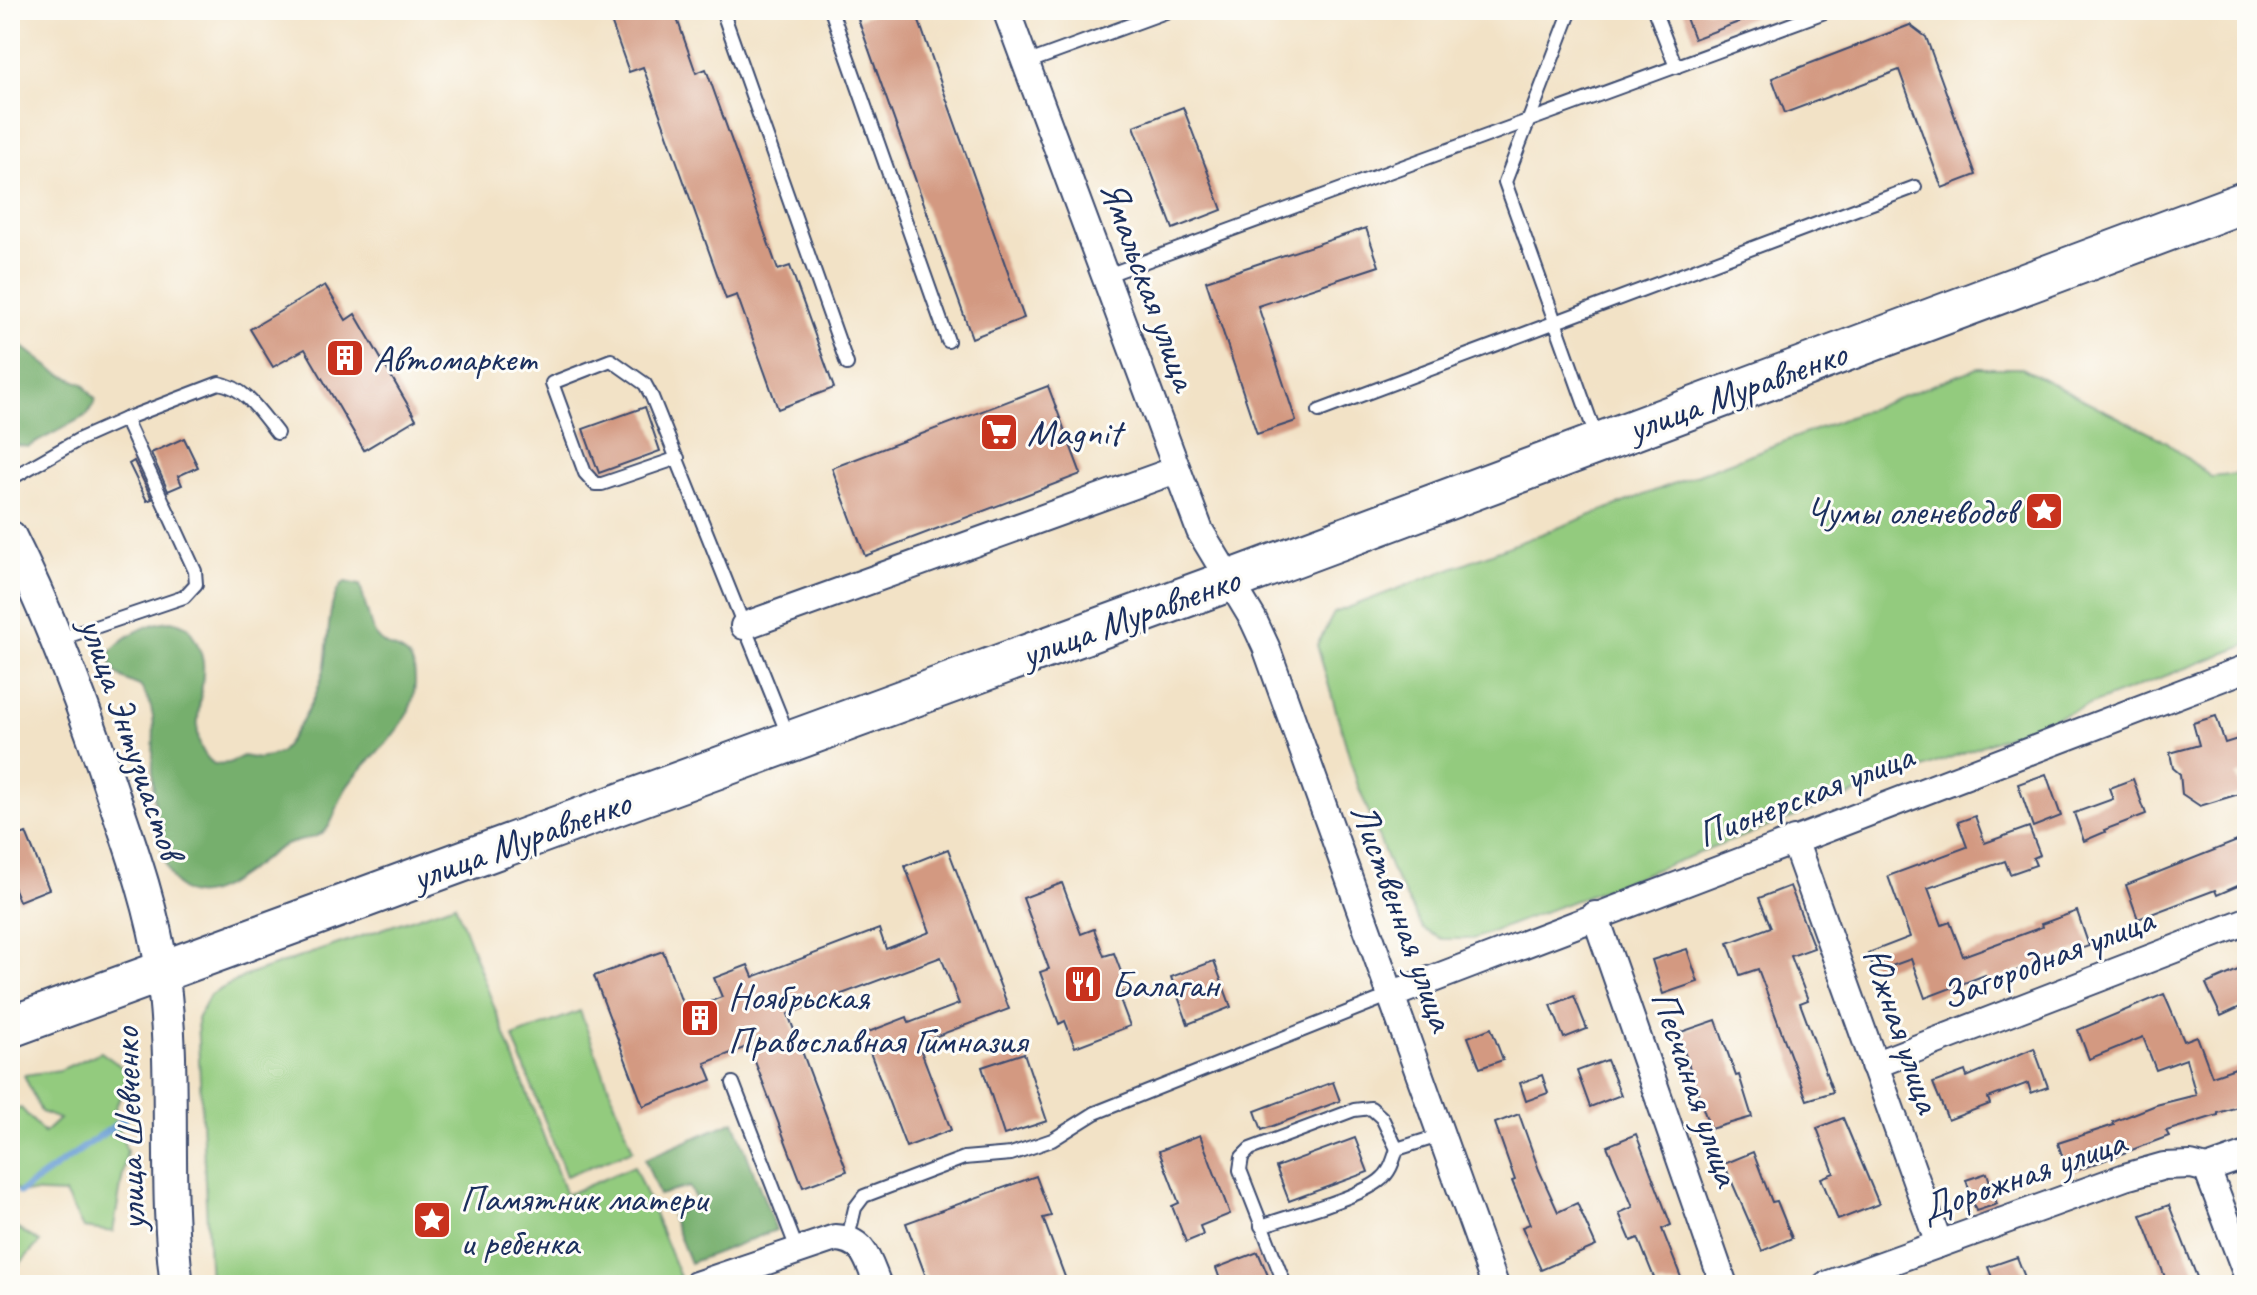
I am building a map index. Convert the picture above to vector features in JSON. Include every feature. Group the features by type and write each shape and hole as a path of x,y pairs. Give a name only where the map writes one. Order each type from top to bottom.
{"main road":[{"name":"улица Муравленко","path":"10,1027 1229,581 2247,201"}],"street":[{"name":"Ямальская улица","path":"1006,10 1176,470 1200,531 1229,581"},
{"path":"744,626 1176,470"},
{"name":"улица Энтузиастов","path":"10,537 57,640 123,824 153,920 162,971"},
{"name":"Лиственная улица","path":"1229,581 1266,647 1495,1285"},
{"name":"Пионерская улица","path":"1391,995 2247,668"},
{"name":"Южная улица","path":"1794,840 1939,1244"},
{"name":"Песчаная улица","path":"1595,915 1724,1285"},
{"name":"Загородная улица","path":"1874,1065 2247,921"},
{"name":"улица Шевченко","path":"162,971 167,1038 170,1218 177,1285"},
{"name":"Дорожная улица","path":"1826,1285 2125,1177 2164,1166 2191,1165 2207,1169 2247,1155"},
{"path":"2207,1169 2247,1275"},
{"path":"696,1285 797,1249 835,1238 848,1238 858,1243 878,1285"}],"lane":[{"path":"722,10 847,364"},
{"path":"831,10 948,341"},
{"path":"1026,63 1171,10"},
{"path":"1571,10 1505,182 1598,443"},
{"path":"1654,10 1676,67"},
{"path":"1105,276 1825,11"},
{"path":"1319,411 1915,187"},
{"path":"678,458 595,484 585,473 552,383 611,360 645,384 678,458 790,741"},
{"path":"10,479 80,439 219,383 234,386 245,394 277,433"},
{"path":"57,640 184,597 196,584 195,571 125,419"},
{"path":"848,1238 855,1208 864,1196 964,1158 1011,1154 1052,1140 1095,1113 1391,995"},
{"path":"733,1083 797,1249"},
{"path":"1261,1226 1364,1190 1380,1180 1391,1169 1397,1149 1382,1118 1371,1108 1354,1110 1250,1149 1242,1157 1240,1170 1261,1226 1285,1285"},
{"path":"1397,1149 1442,1135"}],"green space":[{"path":"10,337 54,371 83,384 96,400 87,415 28,447 10,444"},
{"path":"1977,368 2022,368 2165,441 2211,477 2247,473 2247,645 1473,939 1442,939 1423,929 1391,869 1357,783 1317,645 1334,613"},
{"path":"345,582 360,585 376,636 407,655 411,661 415,683 407,714 389,740 356,774 326,830 281,847 219,889 192,894 181,889 166,864 157,826 152,711 140,686 115,672 109,654 128,637 153,625 170,621 188,627 203,662 198,731 205,754 214,764 229,763 243,756 259,759 280,753 316,693 326,660 334,598"},
{"path":"455,904 566,1195 634,1166 680,1277 656,1285 210,1285 197,1019 210,995 245,976"},
{"path":"580,1011 633,1150 566,1176 513,1037"},
{"path":"101,1052 130,1073 113,1114 127,1151 113,1232 83,1228 65,1194 20,1192 10,1184 10,1111 21,1108 44,1133 59,1119 41,1112 24,1075 60,1070"},
{"path":"734,1121 776,1230 690,1263 671,1216 697,1202 689,1187 659,1195 645,1159"},
{"path":"10,1224 40,1242 10,1274"}],"building":[{"path":"607,10 674,10 696,73 706,69 778,270 790,266 834,388 778,409 737,295 726,299 643,67 629,72"},
{"path":"884,10 915,10 1024,318 972,338 858,19"},
{"path":"1683,10 1765,10 1765,12 1694,39"},
{"path":"1910,25 1926,37 1976,175 1942,188 1899,70 1785,113 1772,78"},
{"path":"1183,107 1222,210 1173,229 1134,126"},
{"path":"1366,228 1379,266 1258,306 1296,421 1257,434 1206,281"},
{"name":"Автомаркет","path":"325,285 346,320 355,314 416,419 364,450 305,349 273,367 250,329"},
{"path":"1048,386 1081,474 865,556 832,468"},
{"path":"645,407 660,451 599,473 583,429"},
{"path":"184,438 198,467 178,476 182,485 168,491 151,453"},
{"path":"134,461 152,499 147,501 129,464"},
{"path":"2216,716 2225,743 2247,736 2247,772 2236,776 2242,793 2200,806 2182,794 2180,774 2173,768 2170,753 2199,745 2193,723"},
{"path":"2046,774 2061,816 2033,827 2018,784"},
{"path":"2133,779 2146,814 2084,841 2074,813 2113,799 2109,788"},
{"path":"1975,816 1985,843 2029,827 2040,855 2033,858 2036,865 2010,874 2005,861 1928,888 1942,925 1950,922 1963,956 2077,911 2089,946 1987,981 1985,975 1925,998 1911,959 1875,972 1868,953 1910,937 1888,876 1967,847 1958,822"},
{"path":"26,833 49,889 19,901 10,880 10,839"},
{"path":"2237,841 2247,864 2247,882 2217,895 2215,890 2138,919 2126,885"},
{"name":"Ноябрьская Православная Гимназия","path":"948,849 1009,1009 918,1043 951,1130 906,1147 863,1034 907,1017 909,1023 959,1004 941,957 788,1014 847,1171 803,1187 749,1046 705,1063 712,1080 643,1106 594,976 663,951 685,1011 722,997 714,978 748,965 753,977 879,929 886,949 930,932 905,866"},
{"name":"Балаган","path":"1062,883 1081,934 1094,929 1104,956 1114,953 1128,991 1118,994 1130,1026 1075,1047 1065,1021 1059,1024 1040,972 1049,969 1023,898"},
{"path":"1790,886 1814,948 1791,956 1808,1000 1800,1003 1833,1092 1807,1100 1758,969 1740,975 1728,943 1771,927 1759,898"},
{"path":"1687,949 1698,982 1663,994 1652,960"},
{"path":"1214,961 1231,1007 1188,1024 1171,977"},
{"path":"2247,966 2247,1004 2221,1016 2206,984"},
{"path":"2164,994 2184,1041 2197,1036 2212,1076 2247,1064 2247,1104 2166,1131 2169,1136 2068,1174 2058,1143 2114,1125 2113,1122 2156,1105 2196,1095 2186,1059 2156,1070 2143,1037 2089,1059 2078,1030"},
{"path":"1574,996 1587,1029 1564,1038 1551,1005"},
{"path":"1716,1020 1736,1076 1739,1075 1752,1117 1710,1129 1678,1033"},
{"path":"1491,1028 1503,1060 1480,1068 1468,1037"},
{"path":"2034,1048 2048,1087 2031,1093 2028,1083 1988,1098 1990,1104 1948,1120 1933,1083 1965,1071 1967,1077"},
{"path":"1024,1053 1047,1121 1004,1135 982,1067"},
{"path":"1607,1060 1621,1095 1590,1107 1577,1071"},
{"path":"1542,1075 1548,1093 1526,1101 1520,1083"},
{"path":"1333,1082 1340,1101 1262,1130 1255,1111"},
{"path":"1519,1114 1558,1212 1577,1203 1596,1246 1541,1270 1522,1227 1530,1224 1512,1181 1515,1180 1495,1123"},
{"path":"1843,1118 1879,1204 1838,1220 1821,1178 1834,1173 1817,1128"},
{"path":"1636,1134 1671,1225 1662,1229 1684,1285 1657,1285 1638,1238 1631,1241 1619,1213 1633,1207 1607,1146"},
{"path":"1200,1135 1230,1214 1200,1226 1203,1235 1186,1242 1172,1206 1179,1203 1159,1151"},
{"path":"1355,1138 1368,1172 1289,1201 1276,1167"},
{"path":"1753,1152 1772,1202 1777,1201 1792,1238 1762,1251 1724,1164"},
{"path":"1987,1173 1997,1204 1976,1211 1966,1180"},
{"path":"1036,1176 1051,1216 1043,1218 1068,1285 929,1285 906,1223"},
{"path":"2169,1205 2200,1285 2168,1285 2141,1215"},
{"path":"1258,1252 1272,1285 1222,1285 1216,1268"},
{"path":"2017,1257 2028,1285 1995,1285 1988,1267"}],"waterway":[{"path":"20,1192 130,1115"}],"place":[{"name":"Автомаркет","path":"345,358"},
{"name":"Magnit","path":"999,432"},
{"name":"Чумы оленеводов","path":"2044,511"},
{"name":"Балаган","path":"1083,984"},
{"name":"Ноябрьская Православная Гимназия","path":"700,1018"},
{"name":"Памятник матери и ребенка","path":"432,1220"}]}
